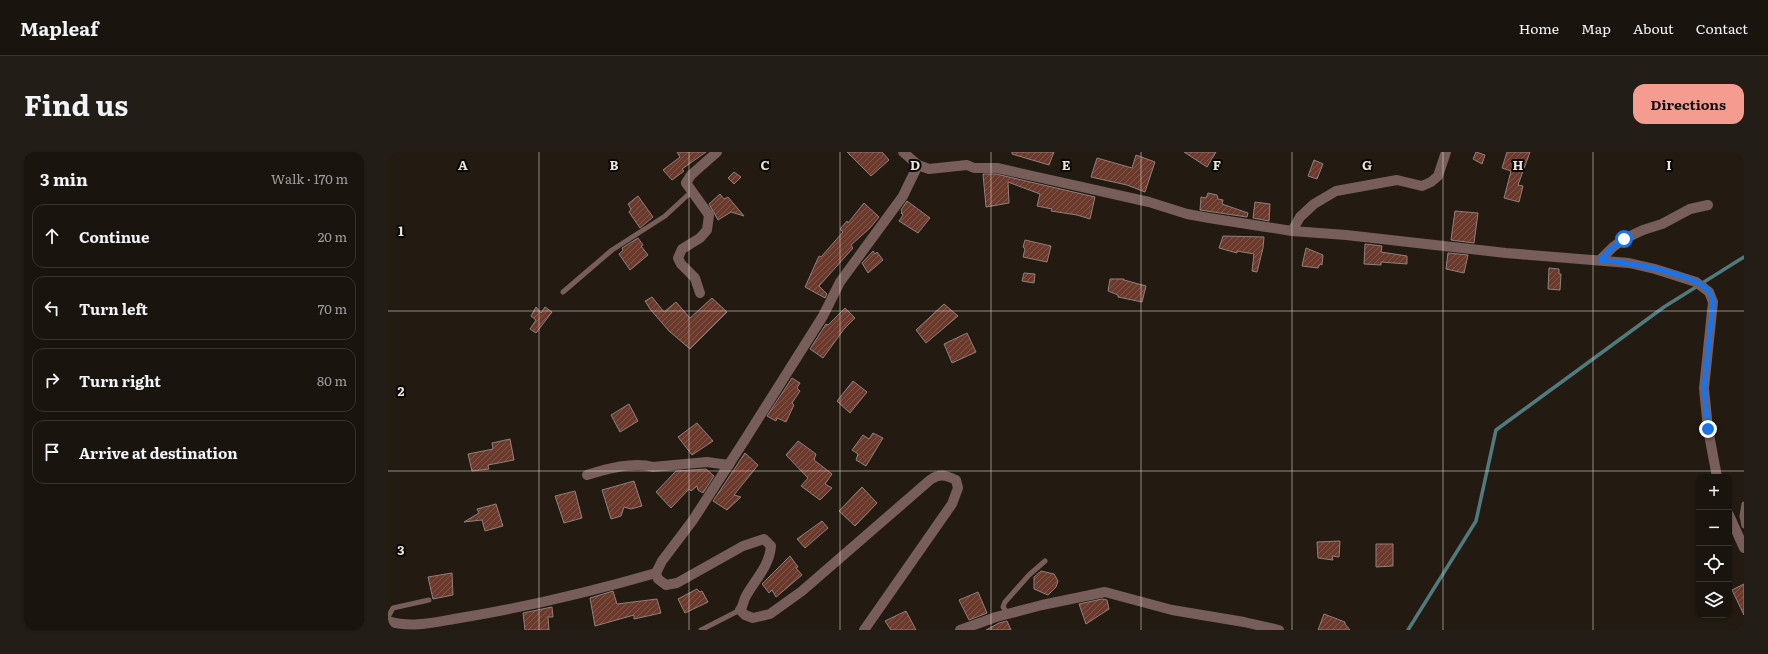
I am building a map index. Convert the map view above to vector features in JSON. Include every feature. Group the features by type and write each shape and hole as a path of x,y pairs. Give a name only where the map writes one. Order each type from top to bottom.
{"street":[{"path":"700,293 696,278 681,264 678,258 682,249 700,238 707,230 709,215 686,183 691,175 717,152"},
{"path":"903,152 918,165 929,169 967,165 974,168 997,168 1149,202 1209,218 1292,231 1346,235 1506,253 1629,263 1655,269 1696,282 1709,292 1713,302 1704,388 1708,429 1716,474"},
{"path":"1292,231 1300,217 1314,204 1336,191 1397,180 1422,186 1431,182 1438,176 1446,152"},
{"path":"864,630 952,504 958,488 956,480 943,475 936,475 807,586 770,614 753,618 740,610 743,606 745,598 771,556 771,546 764,539 743,546 677,583 666,585 658,579 656,573 662,561 693,520 823,316 840,282 903,196 918,165"},
{"path":"1600,260 1613,247 1624,239 1643,230 1662,224 1690,209 1708,205"},
{"path":"587,475 609,468 646,465 653,467 707,462 728,465"},
{"path":"1732,522 1744,548"},
{"path":"388,621 414,625 470,617 540,603 656,573"},
{"path":"960,630 1042,605 1105,592 1172,610 1244,622 1279,630"}],"lane":[{"path":"563,292 612,250 665,216 692,192"},
{"path":"1744,504 1742,516 1744,526"},
{"path":"1009,615 1003,607 1005,602 1029,575 1045,561"},
{"path":"388,617 393,608 429,600"},
{"path":"701,630 740,610"}],"building":[{"path":"677,152 706,152 682,169 684,171 672,180 663,170 680,157"},
{"path":"847,152 882,152 889,160 871,176"},
{"path":"1012,152 1054,152 1049,165 1012,154"},
{"path":"1184,152 1216,152 1207,167"},
{"path":"1476,152 1485,155 1482,164 1473,159"},
{"path":"1507,152 1530,152 1518,185 1523,186 1519,202 1504,198 1511,171 1502,168"},
{"path":"1136,155 1155,162 1145,192 1127,185 1091,177 1097,158 1132,168"},
{"path":"1314,160 1323,164 1317,179 1308,176"},
{"path":"734,172 741,177 734,184 728,178"},
{"path":"983,174 996,174 1095,197 1090,219 1077,215 1051,211 1052,209 1037,206 1040,194 1008,182 1009,203 986,207"},
{"path":"1208,193 1217,195 1218,199 1223,200 1222,204 1248,213 1247,217 1200,210 1201,197 1206,198"},
{"path":"720,194 724,199 728,197 744,216 731,212 718,220 709,204"},
{"path":"638,196 653,217 640,228 629,212 631,209 628,204"},
{"path":"907,201 930,218 918,233 899,221 903,215 901,210"},
{"path":"1255,202 1270,204 1269,221 1253,218"},
{"path":"864,203 879,217 870,228 851,245 853,248 819,286 827,294 825,298 805,287 819,256 821,257 843,232 840,229 847,221 848,223"},
{"path":"1455,211 1478,213 1474,243 1451,240"},
{"path":"1223,236 1264,237 1257,272 1252,271 1254,254 1237,251 1237,253 1219,248"},
{"path":"638,238 643,245 641,246 648,255 630,270 619,254 623,250 622,248"},
{"path":"1025,240 1051,246 1047,262 1023,257"},
{"path":"1365,244 1382,246 1381,252 1407,256 1407,264 1381,262 1381,265 1364,264"},
{"path":"1306,248 1323,255 1322,265 1320,264 1318,268 1302,266"},
{"path":"873,251 875,254 877,252 883,260 868,273 862,263"},
{"path":"1448,253 1468,255 1464,273 1446,269"},
{"path":"1549,268 1559,269 1559,274 1561,274 1560,290 1548,289"},
{"path":"1024,273 1035,274 1034,283 1022,281"},
{"path":"1110,279 1124,279 1146,286 1142,302 1118,297 1118,295 1108,291"},
{"path":"652,297 664,312 676,302 690,318 712,298 727,312 690,349 669,331 650,309 645,301"},
{"path":"944,304 958,316 926,343 916,330"},
{"path":"536,307 541,313 545,307 552,312 536,333 530,329 536,320 531,316"},
{"path":"845,308 855,318 844,329 823,358 810,349 826,324 828,325"},
{"path":"967,333 976,352 952,363 944,344"},
{"path":"792,378 800,383 797,388 800,391 792,403 794,405 786,422 777,418 776,421 767,416"},
{"path":"853,381 867,392 850,413 837,401"},
{"path":"629,404 638,421 620,432 611,415"},
{"path":"697,423 713,441 692,455 678,437"},
{"path":"873,433 883,438 866,466 856,460 858,454 852,450 863,435 869,439"},
{"path":"510,439 514,460 488,465 489,469 472,471 468,454 493,449 492,443"},
{"path":"798,441 816,454 814,460 832,474 825,484 832,488 820,500 801,486 808,478 786,455"},
{"path":"745,453 758,465 734,495 741,497 727,510 713,501"},
{"path":"706,469 714,476 703,493 698,490 697,486 691,491 689,489 671,508 656,492 676,471"},
{"path":"634,481 642,506 631,509 624,507 621,516 611,519 602,490"},
{"path":"862,487 877,503 855,526 839,511"},
{"path":"575,491 582,518 564,523 555,496"},
{"path":"496,504 503,526 485,531 482,520 464,522 479,513 477,509"},
{"path":"822,521 828,528 805,548 797,539"},
{"path":"1340,541 1339,557 1332,556 1333,560 1318,558 1317,542"},
{"path":"1376,544 1393,544 1393,566 1376,567"},
{"path":"790,556 798,567 796,568 802,575 776,597 772,590 769,593 762,584"},
{"path":"1041,571 1054,574 1058,581 1056,587 1048,595 1034,589 1034,577"},
{"path":"452,573 453,595 433,599 428,577"},
{"path":"1744,584 1744,615 1732,590"},
{"path":"697,589 700,592 702,591 708,602 685,613 678,599"},
{"path":"613,591 617,604 657,599 661,613 634,619 634,615 595,626 590,598"},
{"path":"978,592 987,613 969,620 959,600"},
{"path":"1102,599 1107,600 1109,609 1086,624 1079,604"},
{"path":"552,607 553,617 548,617 549,630 525,630 523,613"},
{"path":"906,611 916,630 891,630 885,621"},
{"path":"1324,614 1345,622 1350,630 1318,630"},
{"path":"1007,621 1011,630 986,630 999,623"}],"waterway":[{"path":"1408,630 1476,521 1496,430 1664,307 1744,257"}],"route":[{"path":"1624,239 1613,247 1600,260 1629,263 1655,269 1696,282 1709,292 1713,302 1704,388 1708,429"}]}
